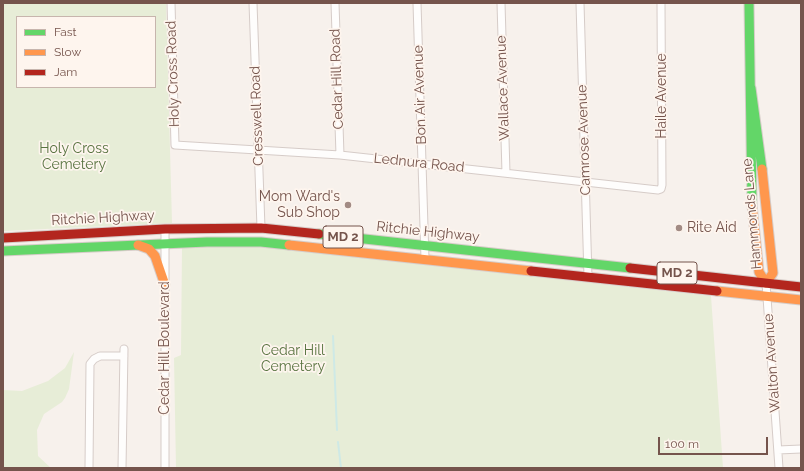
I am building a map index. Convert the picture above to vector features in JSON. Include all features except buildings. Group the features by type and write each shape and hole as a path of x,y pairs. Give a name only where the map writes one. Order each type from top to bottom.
{"main road":[{"name":"Hammonds Lane","path":"749,3 752,206 759,272 766,283 773,273 766,203 751,88"},
{"path":"752,158 757,165 760,196 766,203"},
{"path":"752,206 756,206 760,210 764,229 768,232"},
{"name":"Ritchie Highway","path":"3,238 165,229 261,228 801,287"},
{"name":"Ritchie Highway","path":"3,251 165,243 261,242 801,300"},
{"path":"138,244 149,249 156,256 165,285"}],"street":[{"name":"Holy Cross Road","path":"171,3 175,145"},
{"name":"Cresswell Road","path":"253,3 261,228"},
{"name":"Cedar Hill Road","path":"335,3 340,155"},
{"name":"Bon Air Avenue","path":"417,3 425,259"},
{"name":"Wallace Avenue","path":"501,3 506,173"},
{"name":"Camrose Avenue","path":"580,3 588,277"},
{"name":"Haile Avenue","path":"661,3 661,189"},
{"name":"Lednura Road","path":"175,145 340,155 661,189"},
{"name":"Cedar Hill Boulevard","path":"165,229 165,468"},
{"name":"Walton Avenue","path":"766,283 779,468"},
{"path":"89,468 90,364 94,358 100,356 124,353 122,468"},
{"path":"778,450 801,449"}],"green space":[{"name":"Holy Cross Cemetery","path":"3,3 166,3 172,223 3,231"},
{"name":"Cedar Hill Cemetery","path":"182,246 260,247 711,296 723,468 176,468 174,358 181,355"},
{"path":"74,352 69,389 65,398 62,402 44,414 37,430 38,456 51,468 3,468 3,390 22,391 48,381 65,368"}],"waterway":[{"path":"333,336 337,430"},
{"path":"338,442 341,468"}],"traffic: fast":[{"path":"749,3 752,205"},
{"path":"751,88 762,169"},
{"path":"319,234 630,268"},
{"path":"3,251 207,242 261,242 289,245"}],"traffic: slow":[{"path":"752,205 759,272 766,283 773,273 762,169"},
{"path":"138,245 149,249 155,256 165,285"},
{"path":"289,245 531,271"},
{"path":"717,291 801,300"}],"traffic: jam":[{"path":"3,238 165,229 261,228 319,234"},
{"path":"630,268 801,287"},
{"path":"531,271 717,291"}],"place":[{"name":"Mom Ward's Sub Shop","path":"348,205"},
{"name":"Rite Aid","path":"679,228"}]}
